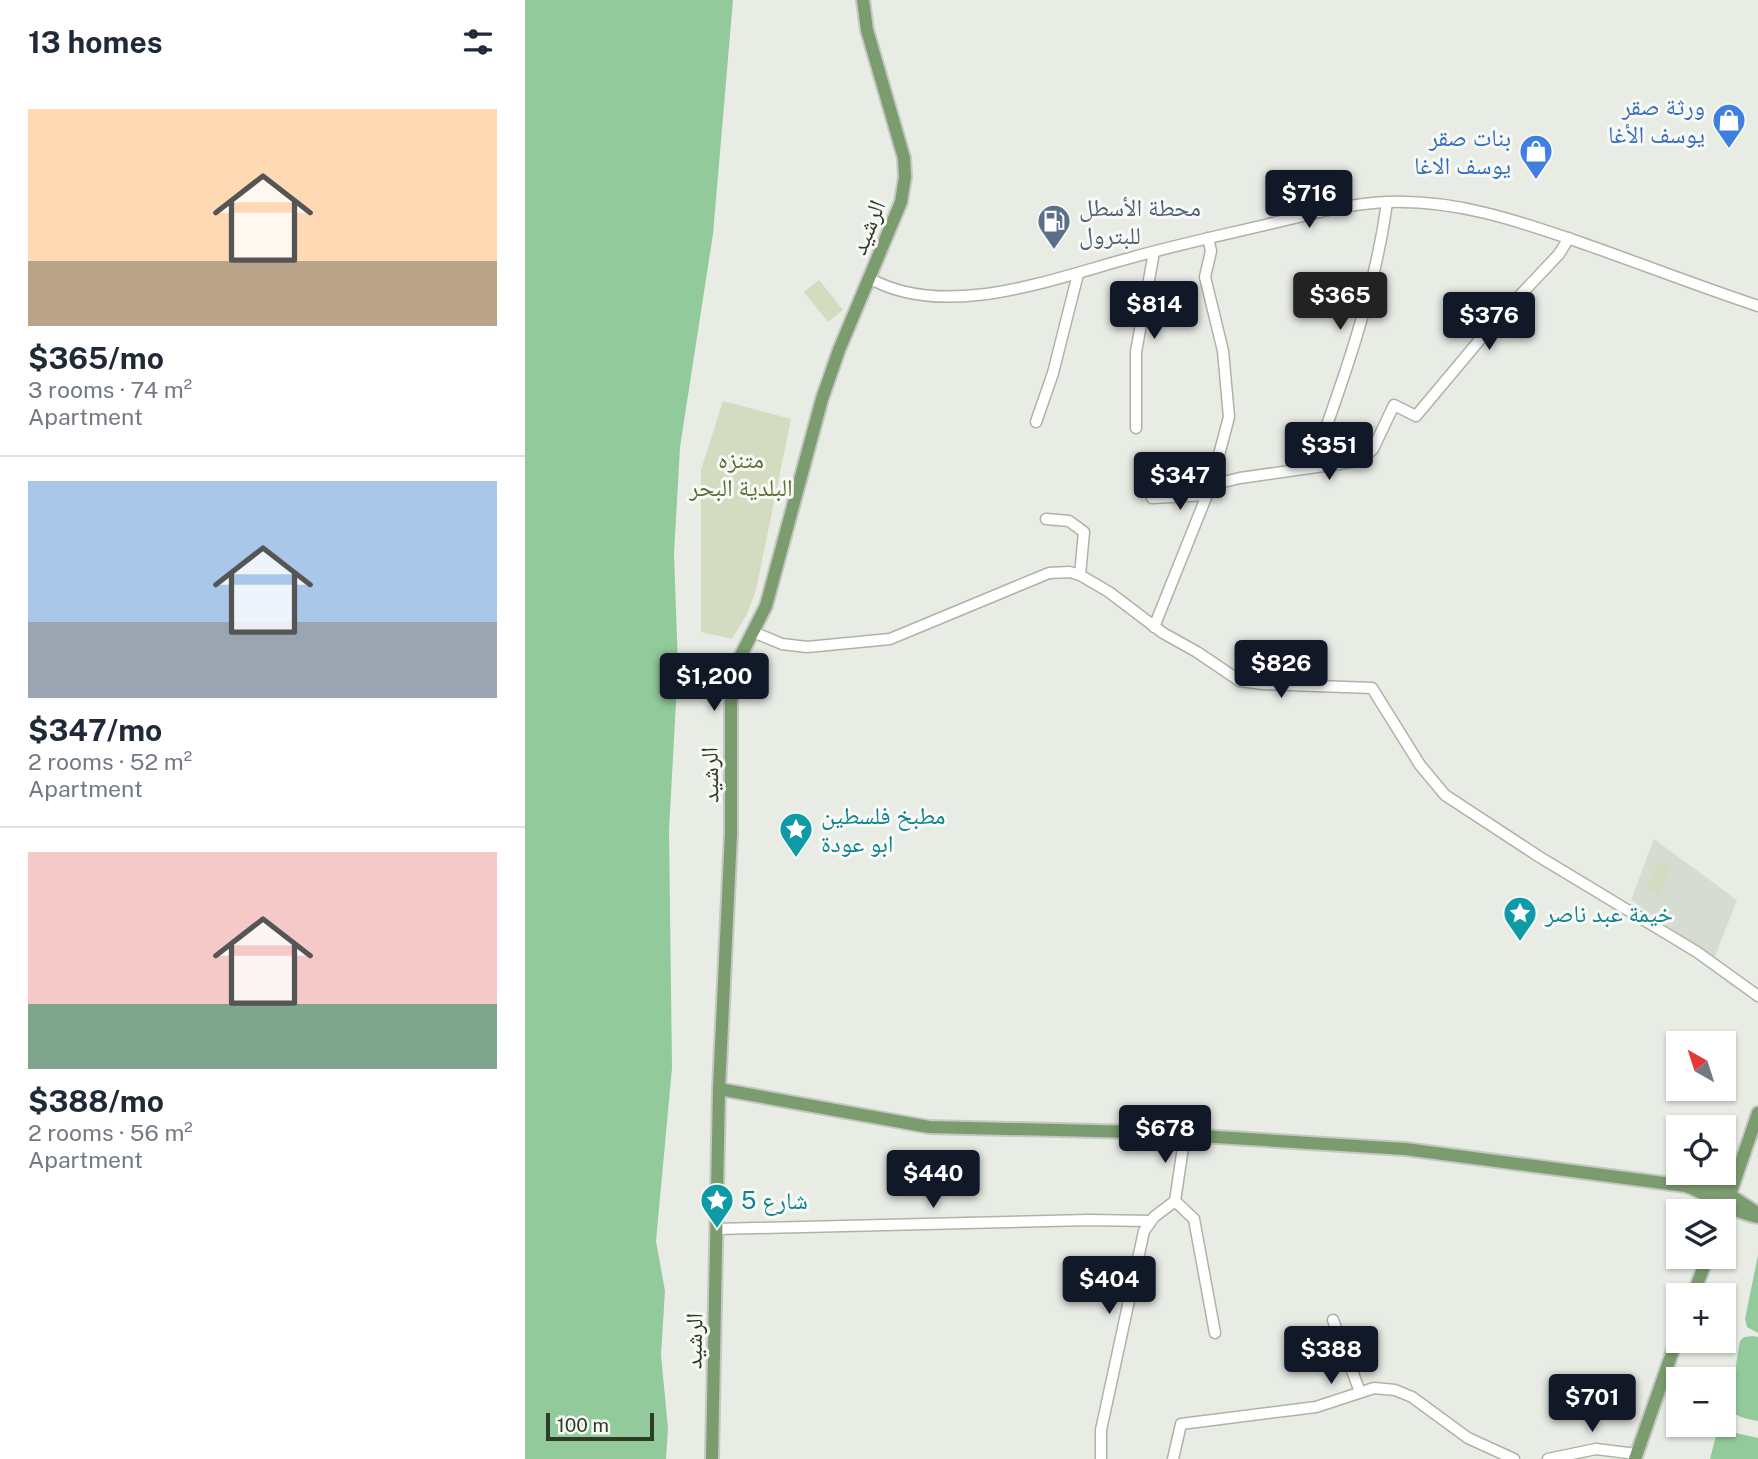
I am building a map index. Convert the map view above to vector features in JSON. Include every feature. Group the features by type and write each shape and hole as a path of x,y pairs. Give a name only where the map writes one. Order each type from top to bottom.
{"main road":[{"name":"الرشيد","path":"712,1459 719,1089 731,833 731,701 738,661 766,606 822,399 901,202 905,177 904,158 867,30 863,0"},
{"path":"719,1089 929,1127 1185,1135 1405,1149 1686,1186 1716,1199"},
{"path":"1729,1199 1758,1113"},
{"path":"1736,1208 1758,1215"},
{"path":"1635,1457 1672,1353"}],"street":[{"path":"869,278 889,289 947,297 1009,289 1078,274 1208,238 1310,214 1387,202 1439,203 1478,209 1569,238 1758,306"},
{"path":"1313,467 1348,363 1380,249 1387,202"},
{"path":"1154,627 1209,490 1229,417 1223,351 1205,277 1211,251 1208,238"},
{"path":"1152,498 1209,490 1240,478 1348,464 1366,457 1373,449 1394,405 1416,416 1493,324 1559,254 1569,238"},
{"path":"1136,428 1136,352 1154,252"},
{"path":"1036,422 1053,373 1078,274"},
{"path":"1046,519 1069,521 1084,532 1080,575"},
{"path":"753,632 782,643 807,648 890,639 1049,573 1080,575 1109,592 1154,627 1240,681 1372,688 1420,765 1445,795 1538,856 1697,952 1758,996"},
{"path":"1101,1459 1101,1430 1144,1231 1150,1221 1175,1201 1185,1135"},
{"path":"1175,1201 1194,1219 1215,1333"},
{"path":"716,1229 1089,1220 1150,1221"},
{"path":"1333,1320 1360,1392"},
{"path":"1173,1459 1181,1424 1316,1407 1374,1388 1405,1393 1468,1438 1514,1459"},
{"path":"1548,1459 1596,1449 1635,1457"}],"shaded area":[{"path":"525,0 733,0 713,234 680,447 674,554 678,666 669,830 672,1068 656,1241 665,1291 661,1355 668,1428 666,1459 525,1459"},
{"path":"1654,839 1737,900 1714,959 1631,900"},
{"path":"1758,1255 1758,1333 1747,1327 1745,1319"},
{"path":"1744,1337 1758,1337 1758,1421 1736,1414 1735,1367 1740,1341"},
{"path":"1736,1433 1758,1438 1758,1459 1710,1459 1716,1437 1736,1437"}],"green space":[{"path":"819,280 843,310 828,322 804,292"},
{"name":"متنزه البلدية البحر","path":"723,401 791,419 756,590 747,614 732,639 701,632 701,470"},
{"path":"1657,862 1671,867 1660,896 1646,890"}],"place":[{"name":"ورثة صقر يوسف الأغا","path":"1729,150"},
{"name":"بنات صقر يوسف الاغا","path":"1536,181"},
{"name":"محطة الأسطل للبترول","path":"1054,251"},
{"name":"مطبخ فلسطين ابو عودة","path":"796,859"},
{"name":"خيمة عبد ناصر","path":"1520,943"},
{"name":"شارع 5","path":"717,1230"}]}
